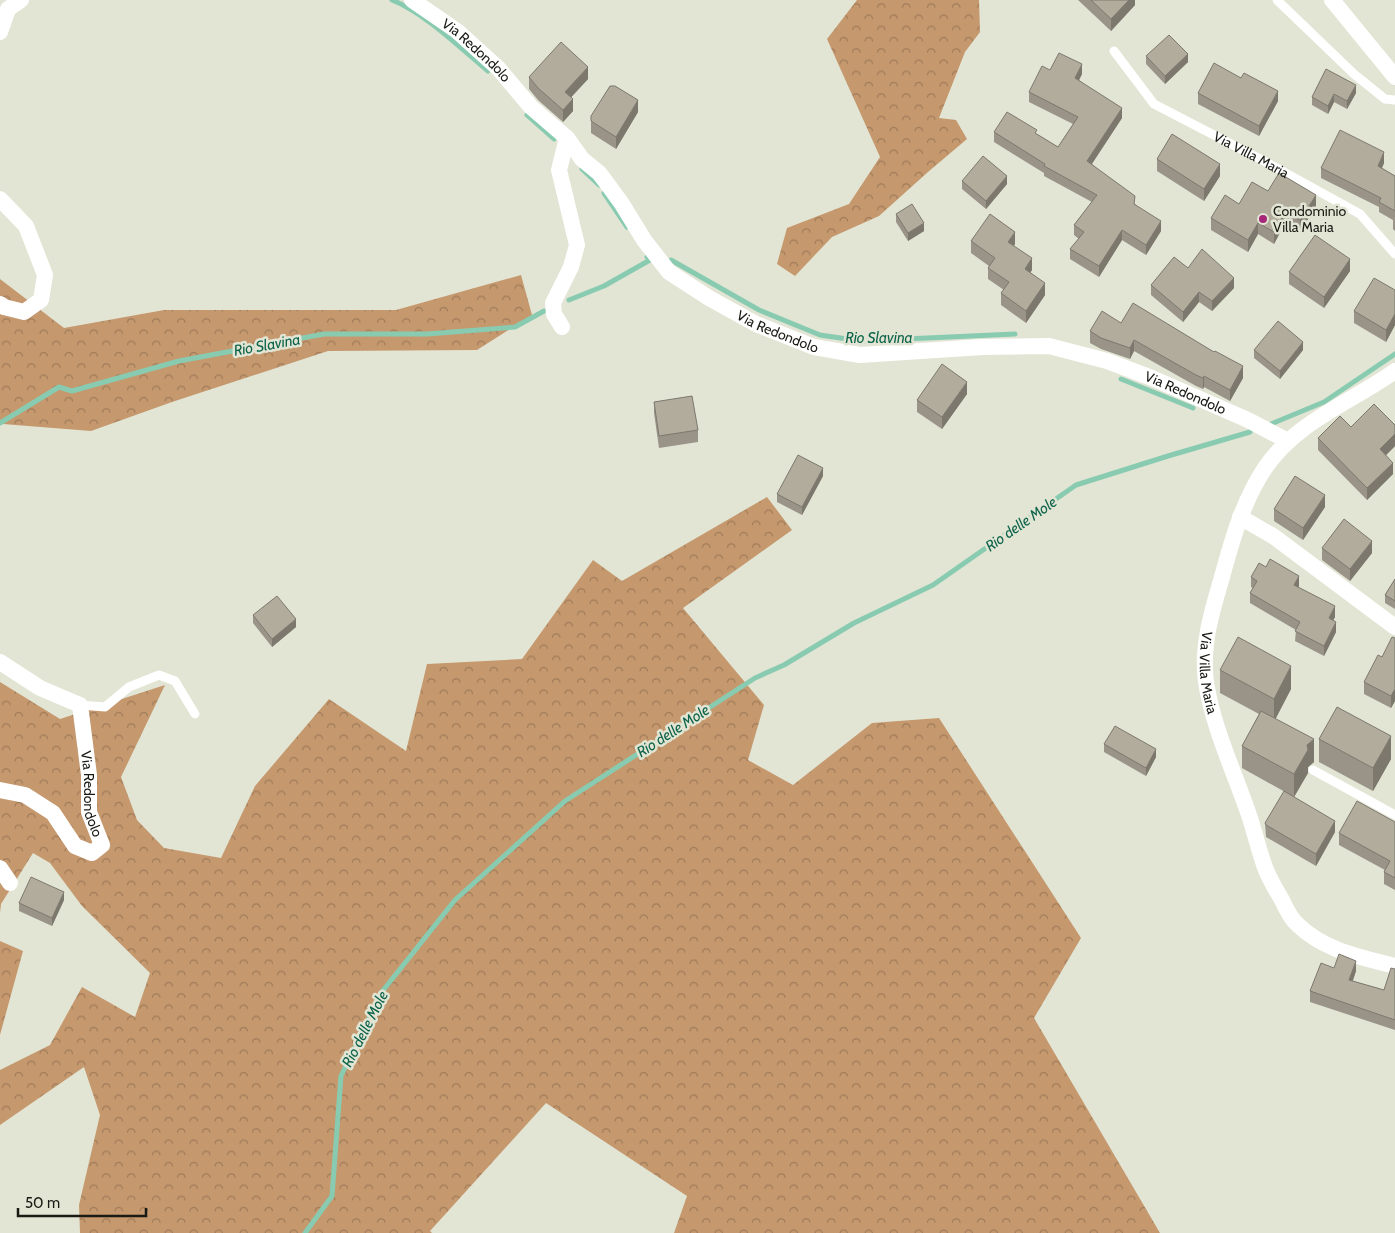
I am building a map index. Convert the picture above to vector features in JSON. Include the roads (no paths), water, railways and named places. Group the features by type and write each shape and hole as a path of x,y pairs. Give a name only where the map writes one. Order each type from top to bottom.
{"street":[{"path":"0,32 8,9 21,0"},
{"name":"Via Redondolo","path":"412,0 456,30 498,68 531,107 567,138 582,160 603,177 644,240 669,272 709,298 756,324 814,347 860,354 982,347 1050,346 1107,362 1152,378 1248,420 1288,441"},
{"path":"1332,0 1395,77"},
{"path":"562,327 554,314 553,303 571,267 577,245 559,170 567,138"},
{"path":"0,199 26,226 45,275 41,300 24,312 4,307 0,304"},
{"name":"Via Villa Maria","path":"1395,371 1318,417 1288,441 1266,468 1240,517 1208,624 1205,655 1209,701 1232,772 1249,815 1266,871 1288,912 1298,925 1335,950 1395,966"},
{"path":"1240,517 1273,536 1395,628"},
{"path":"0,662 40,688 80,704"},
{"name":"Via Redondolo","path":"0,790 25,795 53,813 76,846 92,853 102,845 90,812 89,775 80,704"},
{"path":"0,868 10,883"}],"lane":[{"path":"1277,0 1354,74 1385,99 1395,100"},
{"name":"Via Villa Maria","path":"1114,51 1154,104 1264,161 1360,214 1395,254"},
{"path":"80,704 105,707 129,687 159,675 175,681 194,714"},
{"path":"1313,770 1395,815"}],"waterway":[{"path":"392,0 417,13 488,71"},
{"path":"527,115 554,139"},
{"path":"582,169 599,185"},
{"path":"604,193 627,227"},
{"name":"Rio Slavina","path":"569,300 604,286 650,260 647,257"},
{"name":"Rio Slavina","path":"671,260 759,310 820,335 861,341 1015,334"},
{"name":"Rio Slavina","path":"0,423 59,387 72,391 179,361 324,334 427,334 515,327 544,311"},
{"name":"Rio delle Mole","path":"1271,424 1324,402 1395,354"},
{"name":"Rio Slavina","path":"1121,379 1193,408"},
{"name":"Rio delle Mole","path":"305,1233 332,1196 341,1076 381,993 455,900 565,801 755,678 784,665 854,623 933,585 1076,485 1250,432"}],"place":[{"name":"Condominio Villa Maria","path":"1263,219"}]}
